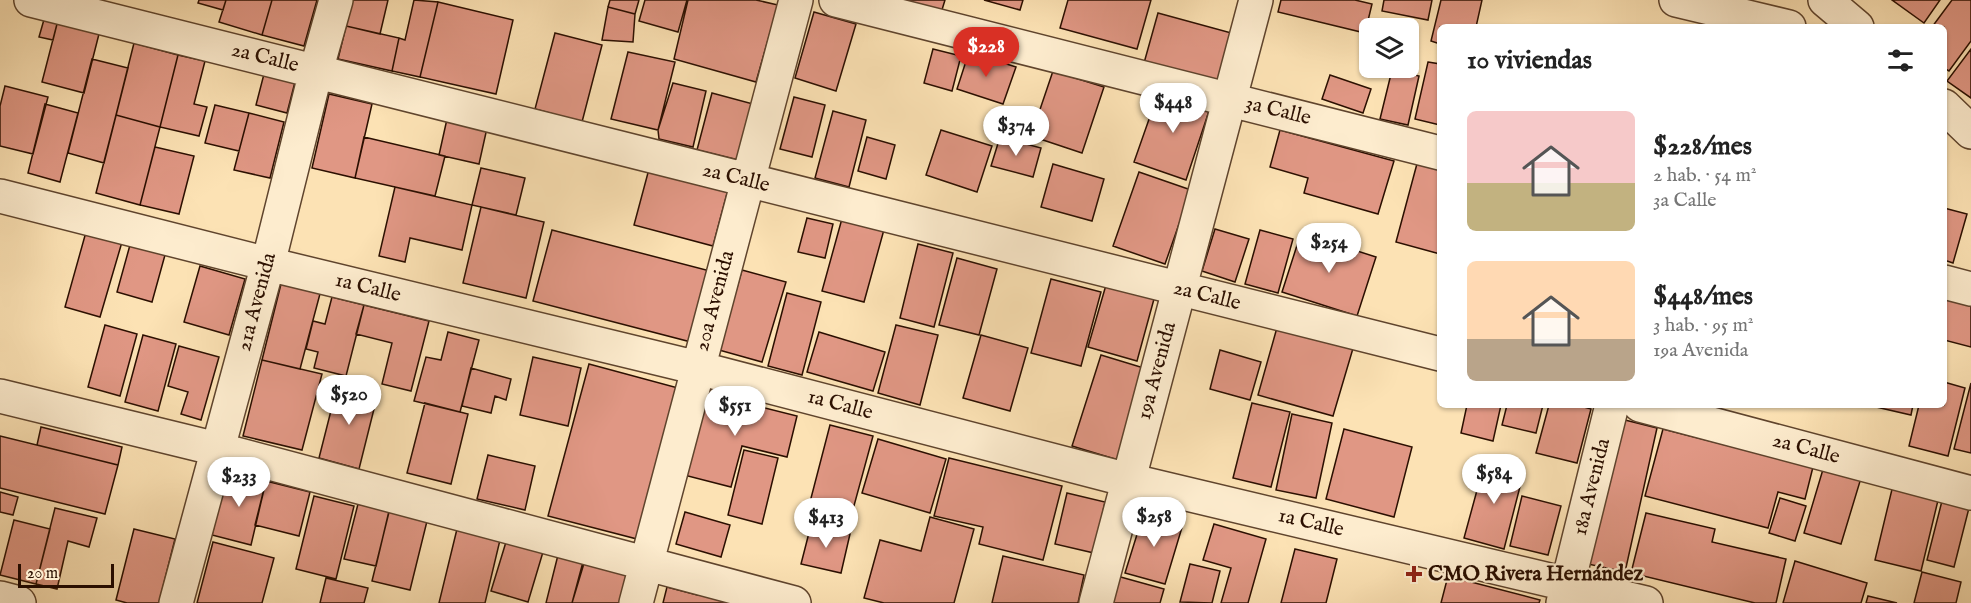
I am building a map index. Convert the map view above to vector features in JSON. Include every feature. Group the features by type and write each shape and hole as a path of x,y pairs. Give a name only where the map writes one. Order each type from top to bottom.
{"street":[{"name":"2a Calle","path":"32,0 1437,353"},
{"name":"21a Avenida","path":"176,603 336,0"},
{"name":"20a Avenida","path":"636,603 796,0"},
{"name":"3a Calle","path":"836,0 1437,152"},
{"name":"19a Avenida","path":"1096,603 1256,0"},
{"path":"1676,0 1711,12 1773,24"},
{"path":"1825,0 1853,24"},
{"path":"1947,109 1971,132"},
{"name":"1a Calle","path":"0,195 267,264 698,368 1565,593 1646,603"},
{"path":"1947,283 1971,289"},
{"path":"0,396 217,449 794,603"},
{"name":"18a Avenida","path":"1565,593 1611,408"},
{"name":"2a Calle","path":"1652,408 1971,493"},
{"path":"0,598 19,603"}],"building":[{"path":"199,0 226,0 223,10 198,3"},
{"path":"226,0 272,0 262,35 219,22"},
{"path":"272,0 317,0 304,46 262,35"},
{"path":"352,0 388,0 380,34 346,26"},
{"path":"414,0 438,2 420,77 392,71 399,38 405,40"},
{"path":"610,0 639,0 635,14 608,7"},
{"path":"645,0 687,0 678,32 639,21"},
{"path":"688,0 756,0 778,5 756,82 674,59"},
{"path":"902,0 945,0 941,13"},
{"path":"984,0 1023,0 1020,10"},
{"path":"1068,0 1151,0 1137,49 1060,28"},
{"path":"1281,0 1355,0 1372,4 1369,18 1359,18 1359,32 1278,12"},
{"path":"1384,0 1432,0 1428,20 1382,11"},
{"path":"1441,0 1482,0 1477,24 1437,24 1437,43 1431,41"},
{"path":"1892,0 1940,0 1924,23"},
{"path":"1952,0 1971,0 1971,41 1949,71 1947,70 1947,24 1934,24"},
{"path":"438,2 513,20 496,94 420,77"},
{"path":"608,7 635,14 633,42 602,40"},
{"path":"814,12 856,24 836,91 795,78"},
{"path":"1158,13 1235,34 1221,84 1144,63"},
{"path":"45,16 58,20 53,40 39,37"},
{"path":"58,20 100,30 84,93 42,82"},
{"path":"346,26 399,38 392,71 338,59"},
{"path":"555,33 602,45 582,122 535,109"},
{"path":"134,43 178,55 160,127 116,115"},
{"path":"933,49 961,56 952,91 924,83"},
{"path":"1971,49 1971,98 1947,81"},
{"path":"628,52 675,62 658,130 611,119"},
{"path":"969,52 1016,67 1003,104 957,89"},
{"path":"178,55 205,61 194,104 207,107 199,136 160,127"},
{"path":"92,59 128,68 104,163 68,153"},
{"path":"1428,62 1437,64 1437,124 1415,119"},
{"path":"1053,71 1104,87 1082,153 1031,136"},
{"path":"264,74 295,82 287,113 256,105"},
{"path":"1330,75 1371,89 1363,113 1322,99"},
{"path":"1390,78 1419,78 1408,125 1380,119"},
{"path":"673,83 706,91 693,147 659,139 658,130"},
{"path":"5,86 48,97 33,154 0,146 0,106"},
{"path":"1160,88 1211,105 1186,180 1134,162"},
{"path":"712,93 753,104 738,160 697,150"},
{"path":"329,94 372,104 355,178 312,168"},
{"path":"794,97 825,105 812,157 780,149"},
{"path":"45,104 78,113 60,182 28,173"},
{"path":"215,105 249,113 239,151 205,143"},
{"path":"833,111 866,120 849,187 815,178"},
{"path":"249,113 284,122 270,178 234,170"},
{"path":"116,115 160,127 140,205 96,193"},
{"path":"447,119 487,128 479,164 439,155"},
{"path":"941,130 992,146 977,192 926,175"},
{"path":"1280,130 1394,161 1378,214 1304,193 1308,178 1270,167"},
{"path":"364,137 445,156 435,196 355,178"},
{"path":"867,137 895,145 886,179 858,171"},
{"path":"1000,137 1041,148 1033,177 991,166"},
{"path":"155,147 194,156 179,214 140,205"},
{"path":"1418,160 1437,164 1437,253 1396,242"},
{"path":"1053,164 1104,179 1092,221 1041,207"},
{"path":"481,168 525,178 516,215 472,205"},
{"path":"649,169 728,190 713,246 634,225"},
{"path":"1139,172 1191,190 1165,264 1113,246"},
{"path":"395,187 472,205 462,250 410,238 405,262 379,256"},
{"path":"481,207 544,222 526,298 463,283"},
{"path":"1947,209 1967,214 1953,263 1947,261"},
{"path":"843,215 885,226 864,302 822,291"},
{"path":"807,218 833,224 825,258 798,252"},
{"path":"1215,229 1249,239 1235,282 1202,271"},
{"path":"552,230 710,271 691,342 533,301"},
{"path":"1260,230 1293,239 1278,293 1245,284"},
{"path":"86,232 122,242 100,317 65,307"},
{"path":"1301,233 1376,257 1357,316 1282,292"},
{"path":"918,244 953,253 934,327 900,318"},
{"path":"130,245 165,255 152,302 117,292"},
{"path":"957,258 997,269 979,335 939,325"},
{"path":"200,266 245,279 229,335 184,322"},
{"path":"742,270 786,282 762,362 719,350"},
{"path":"1051,279 1101,292 1081,366 1031,353"},
{"path":"282,280 321,290 300,369 262,360"},
{"path":"1106,285 1154,299 1137,361 1088,347"},
{"path":"787,293 821,302 802,375 768,366"},
{"path":"332,297 364,305 346,376 314,368 318,352 306,349 313,321 325,324"},
{"path":"1947,299 1971,305 1971,347 1947,341"},
{"path":"364,305 429,321 411,391 382,384 392,343 356,334"},
{"path":"1278,324 1354,345 1333,416 1258,395"},
{"path":"105,325 137,334 120,396 88,387"},
{"path":"896,325 938,335 920,405 878,393"},
{"path":"448,332 479,340 460,412 414,401 426,357 441,360"},
{"path":"819,332 885,352 873,391 807,372"},
{"path":"143,335 176,344 158,411 125,402"},
{"path":"981,335 1028,348 1010,411 963,398"},
{"path":"179,346 219,357 201,420 181,414 188,392 168,386"},
{"path":"1220,350 1261,362 1250,400 1210,389"},
{"path":"1101,355 1147,369 1118,460 1072,446"},
{"path":"533,357 581,368 568,426 520,415"},
{"path":"262,360 322,374 302,450 243,436"},
{"path":"589,364 678,388 637,539 548,516"},
{"path":"471,368 511,379 506,400 495,396 491,413 462,406"},
{"path":"338,383 378,393 359,469 319,458"},
{"path":"1947,383 1965,388 1948,456 1909,446 1918,408 1947,408"},
{"path":"1971,383 1971,453 1954,449"},
{"path":"705,393 797,416 787,457 742,446 731,487 684,475"},
{"path":"425,403 468,414 451,484 407,473"},
{"path":"1252,403 1290,412 1271,487 1233,478"},
{"path":"1466,408 1500,408 1493,441 1461,433"},
{"path":"1506,408 1542,408 1536,433 1502,425"},
{"path":"1548,408 1591,409 1577,463 1536,453"},
{"path":"1880,408 1912,408 1911,415"},
{"path":"1292,414 1332,423 1316,498 1276,490"},
{"path":"1621,419 1657,428 1625,572 1588,564"},
{"path":"830,425 873,436 852,513 810,502"},
{"path":"41,427 122,447 118,465 37,445"},
{"path":"1344,429 1412,447 1394,517 1326,499"},
{"path":"1663,429 1813,467 1805,499 1778,492 1768,528 1645,496"},
{"path":"0,436 118,465 105,514 0,488"},
{"path":"878,439 946,459 930,513 862,493"},
{"path":"744,450 778,458 762,524 728,515"},
{"path":"488,455 535,466 525,510 477,499"},
{"path":"949,458 1062,486 1043,560 979,544 983,527 934,516"},
{"path":"1485,461 1524,471 1504,549 1464,538"},
{"path":"1824,466 1861,478 1841,544 1804,533"},
{"path":"227,472 266,481 251,545 212,535"},
{"path":"266,481 310,492 299,536 255,525"},
{"path":"1894,481 1940,492 1921,571 1875,560"},
{"path":"0,492 18,497 13,515 0,512"},
{"path":"1067,493 1105,502 1094,553 1055,544"},
{"path":"314,496 354,506 336,579 296,569"},
{"path":"1522,496 1561,506 1548,555 1510,546"},
{"path":"1943,497 1970,504 1954,567 1927,560"},
{"path":"1780,498 1806,506 1795,541 1769,533"},
{"path":"358,504 389,511 376,566 344,559"},
{"path":"391,504 429,513 410,590 372,581"},
{"path":"55,508 97,518 89,547 68,541 57,589 36,584"},
{"path":"685,512 730,525 721,557 676,544"},
{"path":"1144,512 1183,524 1165,584 1125,573"},
{"path":"1646,513 1715,529 1712,542 1786,559 1776,603 1755,603 1631,573"},
{"path":"930,517 974,529 954,603 884,603 864,598 880,540 921,551"},
{"path":"14,520 50,529 36,584 0,575"},
{"path":"1214,524 1266,539 1248,603 1221,603 1231,568 1203,560"},
{"path":"811,525 850,534 841,573 801,564"},
{"path":"134,529 175,539 159,603 127,603 116,600"},
{"path":"457,529 500,540 485,603 439,603"},
{"path":"213,542 274,558 262,603 197,603"},
{"path":"506,542 543,552 528,602 491,591"},
{"path":"1295,549 1337,559 1326,603 1281,603"},
{"path":"558,555 583,562 572,603 546,603"},
{"path":"1003,556 1084,575 1078,603 992,603"},
{"path":"585,560 633,573 625,603 572,603"},
{"path":"1795,561 1867,583 1861,603 1783,603"},
{"path":"1190,564 1220,571 1212,603 1180,602"},
{"path":"1922,572 1961,582 1956,603 1914,603"},
{"path":"1117,576 1164,589 1160,603 1110,603"},
{"path":"1448,576 1540,600 1539,603 1441,603"},
{"path":"326,578 368,588 364,603 320,603"},
{"path":"667,587 698,595 700,588 733,603 663,603"},
{"path":"1868,596 1897,603 1866,603"}],"place":[{"name":"CMO Rivera Hernández","path":"1414,574"}]}
